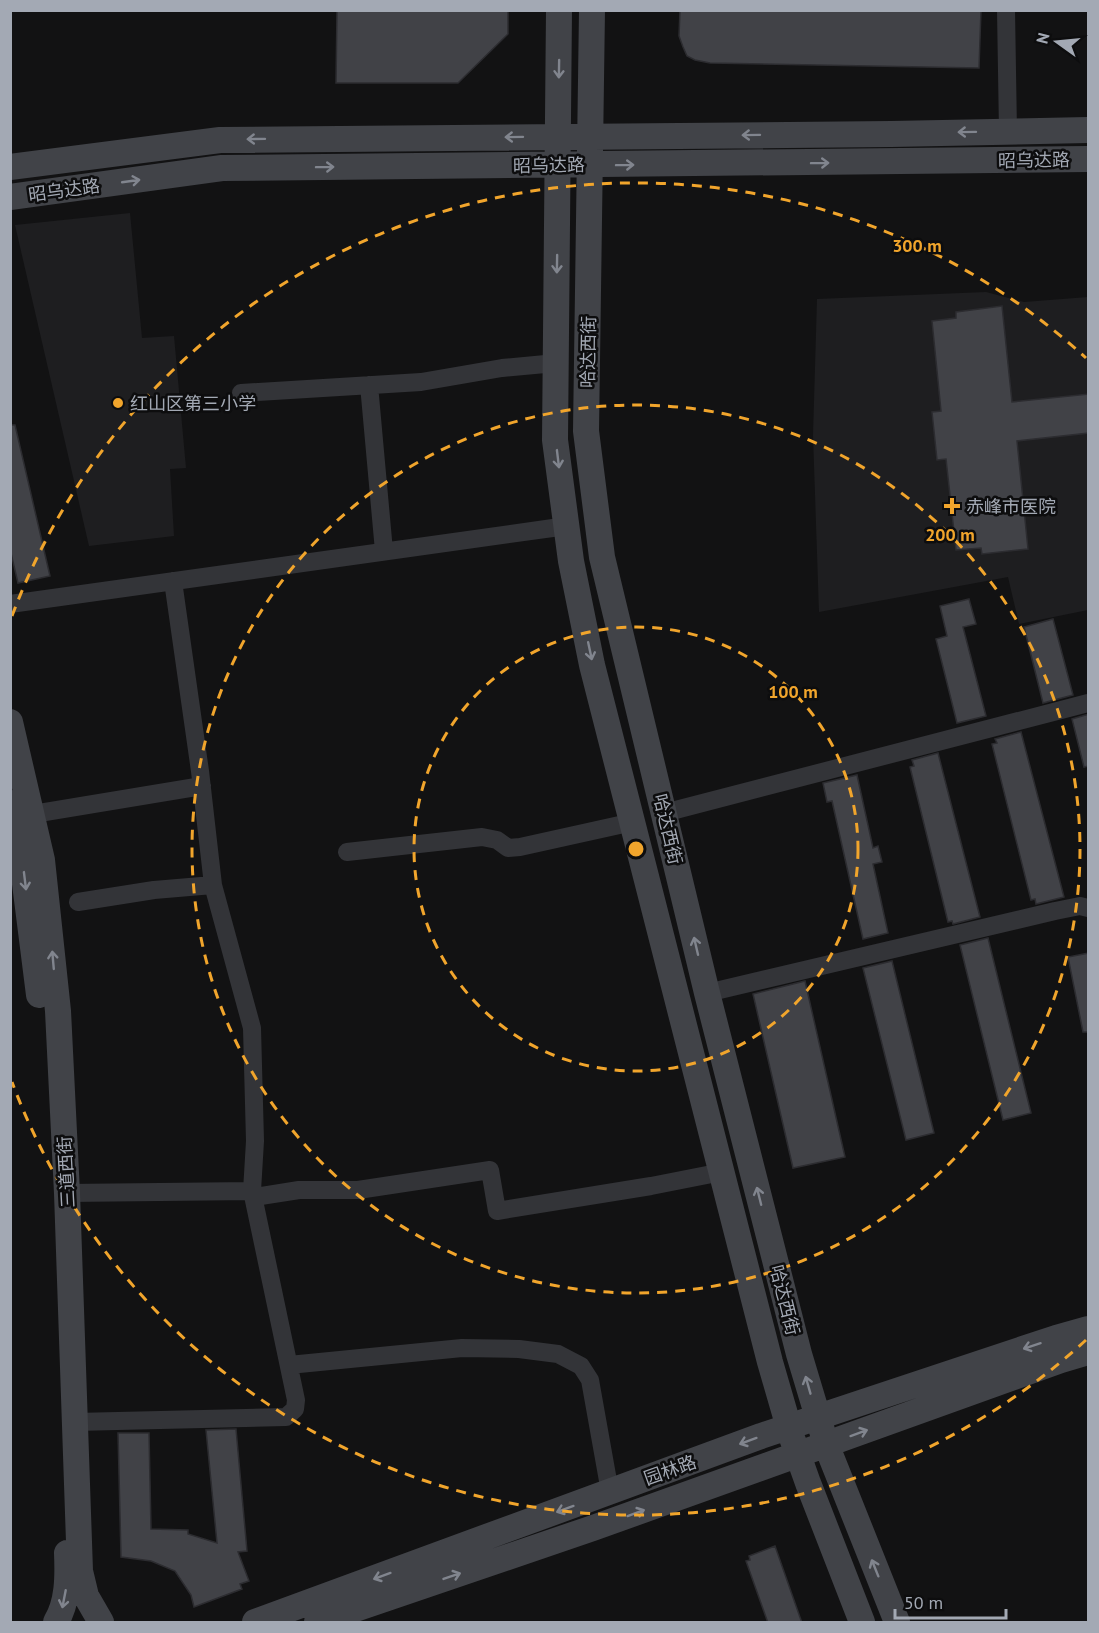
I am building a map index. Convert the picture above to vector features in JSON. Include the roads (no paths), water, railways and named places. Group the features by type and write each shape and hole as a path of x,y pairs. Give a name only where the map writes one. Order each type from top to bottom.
{"main road":[{"name":"哈达西街","path":"559,10 555,440 571,561 592,665 770,1362 798,1455 862,1623"},
{"name":"哈达西街","path":"592,10 586,431 602,557 707,993 799,1354 826,1444 897,1623"},
{"name":"昭乌达路","path":"10,167 219,140 1089,130"},
{"name":"昭乌达路","path":"10,197 222,168 1089,159"},
{"name":"三道西街","path":"10,722 18,812 42,860 51,944 68,1193 80,1570 86,1596 101,1623"},
{"path":"18,812 43,1028 68,1570 65,1599 56,1623"},
{"name":"园林路","path":"255,1623 789,1427 1089,1329"},
{"name":"园林路","path":"317,1623 1089,1352"}],"street":[{"path":"1006,10 1008,132"},
{"path":"241,393 421,382 502,368 556,363"},
{"path":"369,385 384,551"},
{"path":"10,604 567,526"},
{"path":"75,1422 286,1417 295,1409 296,1400 253,1194 255,1141 252,1028 213,885 174,581"},
{"path":"664,813 1089,703"},
{"path":"18,812 202,786"},
{"path":"347,852 482,837 497,840 508,848 520,847 633,822"},
{"path":"78,902 154,890 213,885"},
{"path":"707,993 1086,906"},
{"path":"68,1193 253,1194 299,1190 358,1190 490,1170 497,1211 722,1172"},
{"path":"289,1365 462,1348 519,1349 558,1354 581,1366 590,1380 610,1492"}],"place":[{"name":"红山区第三小学","path":"118,403"},
{"name":"赤峰市医院","path":"952,506"}]}
